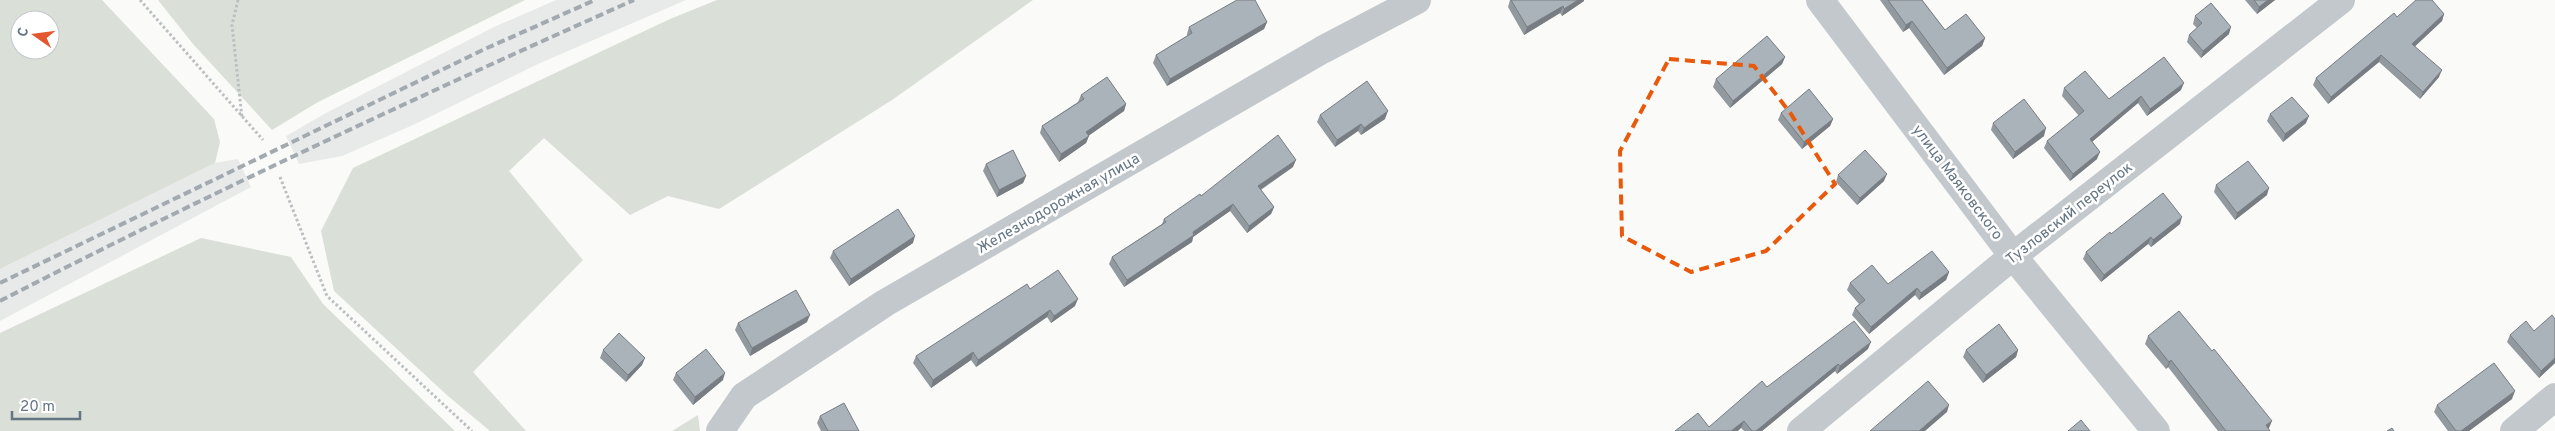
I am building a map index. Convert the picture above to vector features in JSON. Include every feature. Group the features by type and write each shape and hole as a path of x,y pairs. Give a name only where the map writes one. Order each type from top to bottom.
{"street":[{"name":"Железнодорожная улица","path":"720,431 744,396 885,303 1322,50 1417,0"},
{"name":"улица Маяковского","path":"1820,0 2013,256 2156,431"},
{"name":"Тузловский переулок","path":"1801,431 2013,256 2341,0"},
{"path":"2514,431 2555,397"}],"path":[{"path":"140,0 263,140"},
{"path":"238,0 232,25 242,118"},
{"path":"280,177 327,296 472,431"}],"highlighted area":[{"path":"1669,59 1754,66 1791,114 1835,184 1766,251 1691,272 1622,236 1620,151"}],"shaded area":[{"path":"0,0 102,0 214,119 220,142 215,163 0,269"},
{"path":"158,0 525,0 318,102 272,130 193,44"},
{"path":"556,0 686,0 538,64 413,125 342,156 299,164 286,136 326,113 494,27"},
{"path":"717,0 1033,0 892,100 719,209 668,196 630,215 544,138 509,171 583,260 473,372 526,431 490,431 448,396 334,291 321,231 353,168 670,19"},
{"path":"238,159 251,187 0,321 0,269 215,163"},
{"path":"201,238 291,257 323,304 455,431 0,431 0,333"},
{"path":"698,415 700,431 672,431"}],"building":[{"path":"1237,0 1255,0 1267,22 1170,79 1156,55 1192,33 1189,27"},
{"path":"1511,0 1578,0 1564,9 1563,6 1527,27"},
{"path":"1888,0 1922,0 1945,30 1966,14 1985,38 1947,68 1912,21 1906,25"},
{"path":"2254,0 2268,0 2259,7"},
{"path":"2416,0 2432,0 2444,14 2412,44 2442,70 2423,92 2381,55 2331,97 2316,78 2394,13 2397,17"},
{"path":"2211,3 2231,27 2203,51 2189,35 2202,23 2195,16"},
{"path":"1767,36 1785,57 1733,101 1716,79"},
{"path":"2164,57 2184,83 2150,109 2141,96 2090,139 2100,152 2073,174 2047,141 2084,111 2064,88 2085,71 2109,99"},
{"path":"1107,77 1126,104 1086,132 1089,136 1061,154 1042,126 1084,99 1081,95"},
{"path":"1367,81 1388,111 1364,128 1361,124 1337,140 1320,115"},
{"path":"1809,89 1833,119 1804,142 1781,113"},
{"path":"2292,97 2309,116 2285,134 2270,114"},
{"path":"2024,99 2046,128 2015,152 1993,123"},
{"path":"1278,135 1296,160 1258,186 1274,207 1249,226 1233,204 1193,232 1194,235 1127,280 1112,257 1166,222 1164,219 1200,194 1201,196"},
{"path":"1013,150 1026,176 999,190 986,164"},
{"path":"1865,150 1887,174 1860,198 1838,175"},
{"path":"2248,161 2269,188 2237,213 2216,185"},
{"path":"2163,193 2182,217 2153,240 2151,237 2104,275 2086,252"},
{"path":"898,209 915,236 851,279 833,251"},
{"path":"1932,251 1949,272 1921,293 1917,288 1871,327 1855,308 1865,300 1850,283 1872,265 1888,284"},
{"path":"1058,270 1078,299 1054,316 1050,310 978,360 973,352 933,380 916,356 1027,284 1030,289"},
{"path":"796,290 810,315 752,348 738,323"},
{"path":"2179,311 2212,351 2214,349 2272,421 2266,425 2270,431 2226,431 2171,360 2169,362 2148,336"},
{"path":"2552,315 2555,319 2555,358 2541,371 2510,335 2526,321 2534,331"},
{"path":"1854,321 1871,342 1840,366 1838,364 1756,431 1752,431 1744,421 1731,431 1675,431 1698,413 1709,427 1762,381 1767,387"},
{"path":"1999,324 2018,350 1986,375 1966,350"},
{"path":"619,333 645,358 628,375 603,350"},
{"path":"706,349 725,373 695,397 676,373"},
{"path":"2494,363 2515,391 2461,431 2456,431 2437,405"},
{"path":"1928,381 1949,405 1919,431 1870,431"},
{"path":"844,403 859,431 828,431 820,416"},
{"path":"2081,420 2090,431 2068,431"}],"railway":[{"path":"0,283 487,48 595,0"},
{"path":"0,301 157,222 315,146 634,0"}]}
